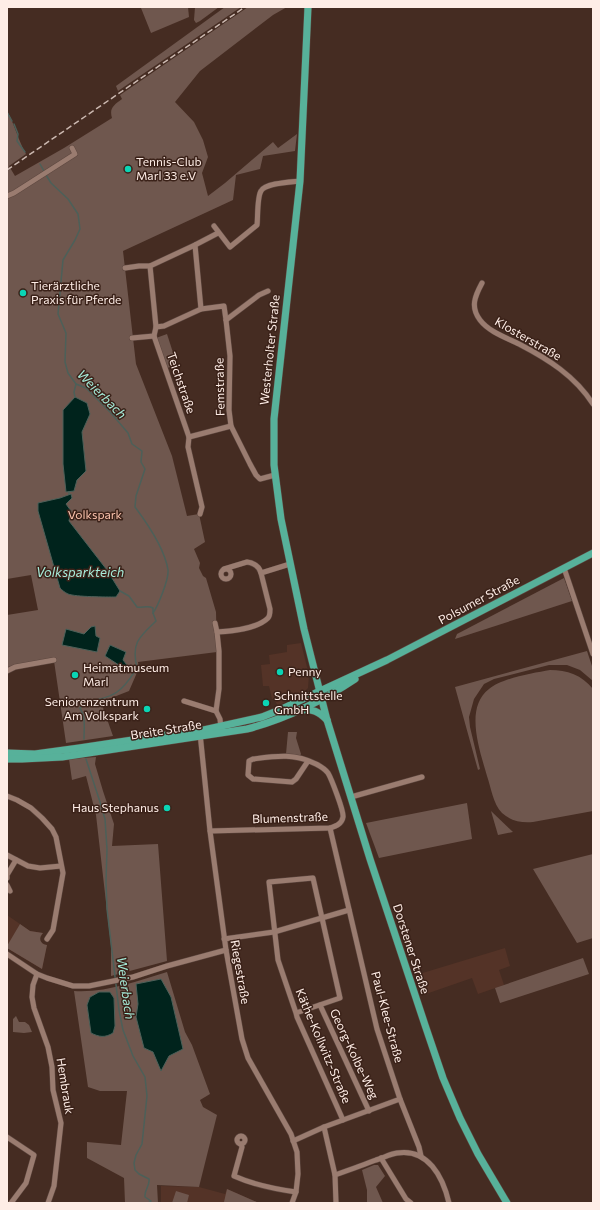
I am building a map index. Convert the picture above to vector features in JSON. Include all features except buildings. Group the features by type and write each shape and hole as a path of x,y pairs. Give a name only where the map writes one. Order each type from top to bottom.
{"main road":[{"name":"Westerholter Straße","path":"308,7 300,181 275,407 274,439 278,505 290,564 321,695"},
{"name":"Polsumer Straße","path":"321,695 343,688 376,666 593,553"},
{"name":"Breite Straße","path":"7,759 62,757 200,733 221,730 247,729 299,710 321,695"},
{"name":"Breite Straße","path":"221,730 262,717 321,695"},
{"name":"Dorstener Straße","path":"321,695 327,720 351,797 420,1012 443,1078 471,1142 507,1203"},
{"path":"299,710 315,711 327,720"},
{"name":"Breite Straße","path":"7,753 46,753 159,736 200,733"}],"street":[{"path":"7,196 75,154 72,148"},
{"path":"214,226 230,247 257,225 260,191 264,187 300,181"},
{"path":"125,268 150,266 218,233"},
{"path":"156,327 164,326 201,309 195,245"},
{"path":"132,338 154,336 156,327 150,266"},
{"name":"Klosterstraße","path":"482,283 474,298 475,308 480,320 491,329 540,355 565,372 580,387 593,404"},
{"path":"226,320 259,295 268,291"},
{"name":"Femstraße","path":"201,309 224,306 230,356 229,410 231,426 258,477 260,478 275,475"},
{"name":"Teichstraße","path":"154,336 189,437 188,447 202,507 200,514"},
{"path":"189,437 231,426"},
{"path":"218,632 250,628 268,618 270,614 259,568 247,562 224,569"},
{"path":"261,573 290,564"},
{"path":"564,568 593,654"},
{"path":"215,623 218,632 219,689 216,711 220,719 221,730"},
{"path":"7,671 15,667 54,660"},
{"path":"184,701 216,711"},
{"name":"Riegestraße","path":"200,733 210,831 224,939 242,1039 248,1058 291,1134 297,1152 298,1174 296,1192 292,1203"},
{"name":"Blumenstraße","path":"210,831 330,828 338,825 344,816 329,774 323,769 308,761 284,755 252,759 249,761 248,775 253,779 292,782 296,779 308,761"},
{"path":"351,797 422,776"},
{"path":"7,796 31,808 52,829 56,837 63,873 53,930 47,939"},
{"name":"Paul-Klee-Straße","path":"330,828 377,1029 400,1099 419,1148 420,1156"},
{"path":"7,855 28,866 40,868 62,866"},
{"path":"7,878 7,875 16,860"},
{"name":"Käthe-Kollwitz-Straße","path":"322,919 313,878 269,882 278,960 296,1013 343,1120"},
{"path":"7,885 10,891"},
{"path":"224,939 274,932 349,910"},
{"path":"296,1013 340,998 322,919"},
{"path":"7,954 37,974 60,983 73,986 90,986 120,980 226,950"},
{"name":"Hembrauk","path":"37,974 33,985 32,997 34,1008 48,1047 52,1067 53,1090 61,1123 54,1186 48,1203"},
{"name":"Georg-Kolbe-Weg","path":"320,1005 369,1111"},
{"path":"293,1141 324,1127 400,1099"},
{"path":"324,1127 335,1175 336,1203"},
{"path":"7,1137 34,1155 26,1183 11,1203 7,1200"},
{"path":"242,1144 234,1176 270,1188 296,1192"},
{"path":"335,1175 395,1153 409,1153 420,1156 430,1163 443,1185 449,1203"},
{"path":"382,1158 406,1199 411,1203"}],"shaded area":[{"path":"301,643 309,675 308,688 304,692 278,706 274,699 272,699 269,686 263,686 261,665 270,664 269,655 287,652 287,645"},
{"path":"7,915 30,931 43,933 40,941 42,944 47,945 42,969 7,948"},
{"path":"505,948 510,966 499,970 504,985 478,994 472,978 423,995 416,975"},
{"path":"161,1186 199,1187 225,1194 227,1189 259,1203 161,1203"}],"green space":[{"path":"141,7 188,7 189,17 151,33"},
{"path":"195,7 219,7 196,23 194,20"},
{"path":"225,7 241,7 118,91 116,86"},
{"name":"Volkspark","path":"248,7 287,7 273,15 200,71 175,102 194,122 203,140 208,157 202,173 208,196 273,142 278,148 297,134 295,151 263,156 260,169 236,175 233,200 123,251 136,364 172,456 187,516 199,514 205,542 194,549 200,563 199,568 203,576 206,578 216,612 217,652 138,662 139,668 129,691 101,702 113,736 66,743 54,661 8,667 7,659 7,615 38,610 31,575 7,579 7,111 26,154 9,166 15,176 112,118 111,112 113,107 122,99 120,95"},
{"path":"167,334 177,365 167,368 156,338"},
{"path":"564,578 572,601 455,639 457,634"},
{"path":"587,651 593,669 593,681 580,670 567,665 549,665 494,679 484,684 474,699 469,717 480,769 478,770 455,687"},
{"path":"550,670 574,674 584,680 593,689 593,811 533,822 520,822 509,818 502,813 494,800 478,742 476,730 477,707 481,697 495,685 518,676"},
{"path":"288,732 297,732 296,738 301,754 300,756 286,754"},
{"path":"96,757 95,764 114,824 112,846 158,844 167,961 111,976 111,946 96,815 86,776 72,780 69,759"},
{"path":"467,803 472,839 379,858 366,823"},
{"path":"491,811 513,832 498,835"},
{"path":"593,854 593,938 577,943 533,869"},
{"path":"20,924 30,931 43,933 40,940 47,945 42,969 7,948"},
{"path":"583,958 589,974 500,1003 495,988"},
{"path":"167,972 185,1032 192,1045 210,1094 200,1100 203,1107 217,1115 199,1187 157,1185 158,1203 125,1203 124,1178 87,1158 87,1142 121,1145 127,1091 100,1091 88,1087 74,991 110,988"},
{"path":"16,1016 19,1022 25,1022 29,1025 32,1032 13,1032 13,1019"},
{"path":"378,1165 385,1176 376,1187 383,1203 367,1203 367,1190 362,1170"},
{"path":"227,1189 259,1203 224,1202"},
{"path":"176,1191 189,1195 187,1203 172,1203"}],"water":[{"path":"75,397 87,403 90,414 82,432 86,471 77,480 74,491 66,492 63,464 63,410"},
{"name":"Volksparkteich","path":"71,494 72,498 66,504 71,511 69,521 107,570 120,591 116,597 72,595 60,588 38,511 38,503"},
{"path":"95,626 96,636 100,638 97,652 62,645 66,629 84,634 91,627"},
{"path":"110,645 126,652 123,660 127,665 125,669 105,656"},
{"path":"161,979 171,997 183,1049 169,1056 161,1071 153,1052 144,1048 136,1017 138,1004 136,984"},
{"path":"99,992 110,992 114,998 115,1026 113,1033 105,1036 99,1036 91,1033 87,1005 90,997"}],"waterway":[{"name":"Weierbach","path":"7,112 12,121"},
{"name":"Weierbach","path":"14,124 18,134 17,141 25,152"},
{"name":"Weierbach","path":"40,164 44,171"},
{"name":"Weierbach","path":"46,175 51,183 68,199 78,214 80,229 63,260 58,314 66,333 65,362 68,373 76,384 86,388 111,413 128,433 132,444 142,451 141,462 145,469 136,496 135,507 159,545 168,570 167,580 163,592 153,613 156,621 141,636 136,646 135,659 137,668 126,684 113,695 88,703 80,708 84,719 84,739"},
{"path":"75,397 74,392 76,384"},
{"path":"120,591 129,596 137,607 153,608 153,613"},
{"name":"Weierbach","path":"86,759 105,819 107,849 107,909 119,1010 123,1030 133,1056 145,1077 147,1096 142,1144 136,1155 134,1163 135,1170 139,1174 149,1179 149,1184 145,1195 145,1197 151,1201 148,1203"}],"railway":[{"path":"7,170 245,7"}],"place":[{"name":"Tennis-Club Marl 33 e.V","path":"128,169"},
{"name":"Tierärztliche Praxis für Pferde","path":"23,293"},
{"name":"Penny","path":"280,672"},
{"name":"Heimatmuseum Marl","path":"75,675"},
{"name":"Schnittstelle GmbH","path":"266,703"},
{"name":"Seniorenzentrum Am Volkspark","path":"147,709"},
{"name":"Haus Stephanus","path":"167,808"}]}
